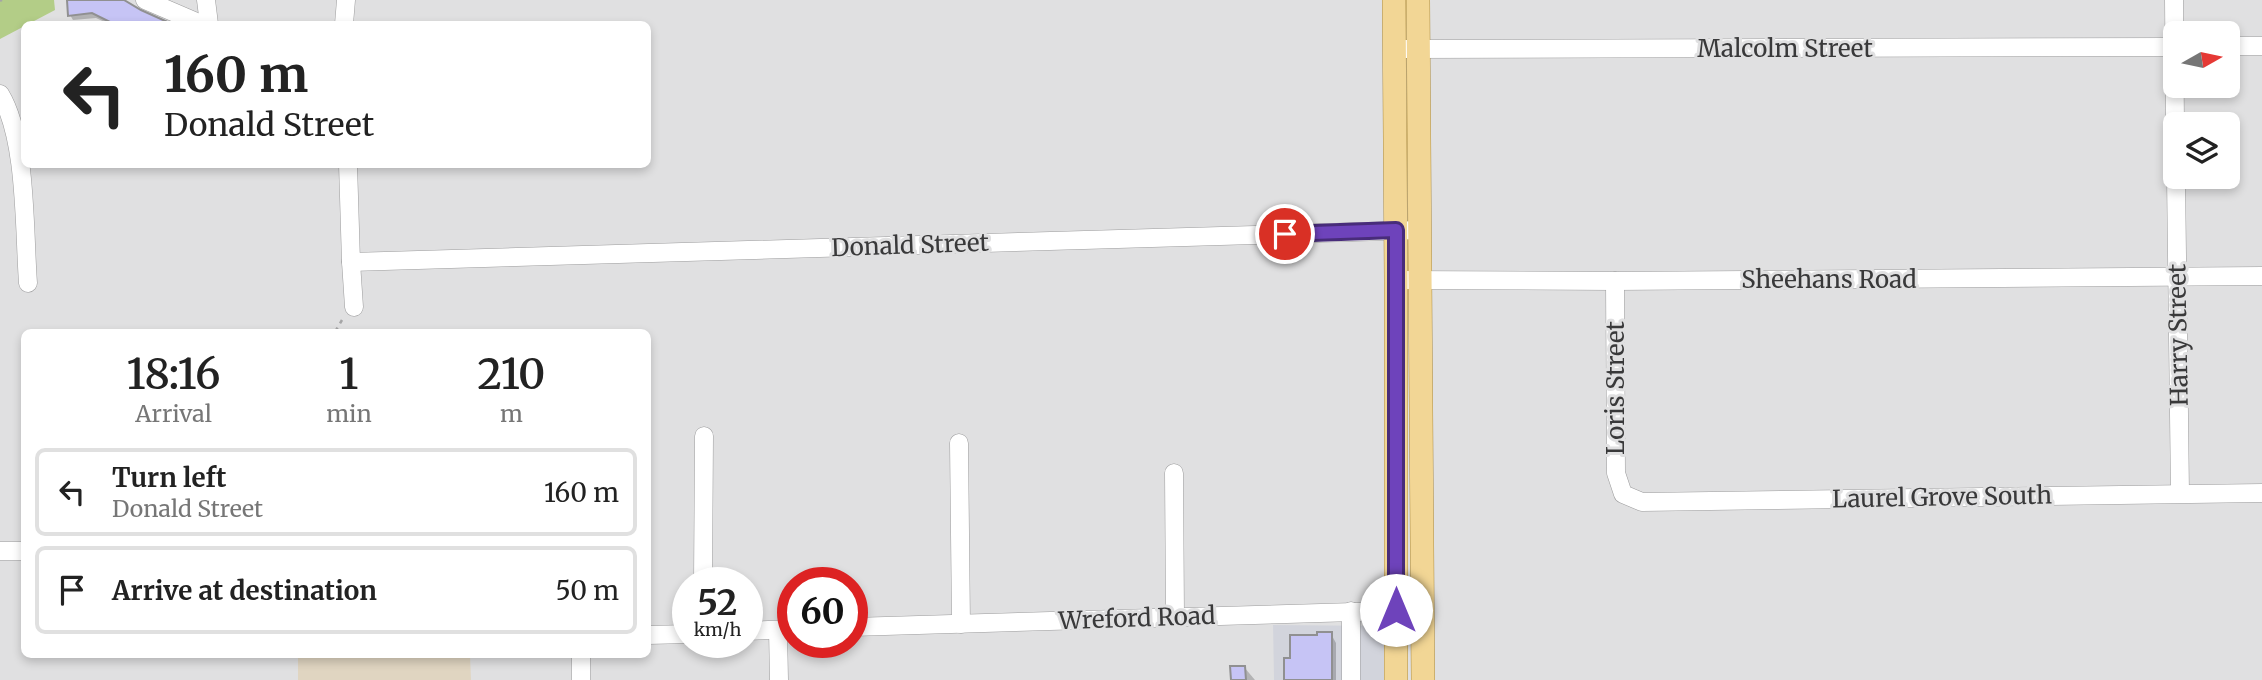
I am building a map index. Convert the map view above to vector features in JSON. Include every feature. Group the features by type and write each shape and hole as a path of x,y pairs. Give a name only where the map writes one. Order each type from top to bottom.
{"main road":[{"path":"1394,0 1394,49 1407,230 1423,680"},
{"path":"1407,230 1418,49 1418,0"},
{"path":"1396,680 1408,280"}],"street":[{"path":"145,0 194,21"},
{"path":"205,0 208,21"},
{"path":"344,21 346,0"},
{"path":"2174,0 2174,21"},
{"path":"2240,46 2262,46"},
{"name":"Malcolm Street","path":"1394,49 2163,47"},
{"path":"0,94 9,108 19,147 28,283"},
{"path":"348,168 354,307"},
{"name":"Harry Street","path":"2176,189 2180,493"},
{"name":"Donald Street","path":"351,262 1407,230"},
{"name":"Sheehans Road","path":"1408,280 2262,276"},
{"name":"Loris Street","path":"1615,281 1616,473 1623,494"},
{"path":"703,567 704,436"},
{"path":"959,443 961,624"},
{"path":"1174,473 1175,616"},
{"name":"Laurel Grove South","path":"1623,494 1642,502 2262,493"},
{"path":"0,551 21,551"},
{"name":"Wreford Road","path":"868,627 1422,610"},
{"path":"1351,611 1351,680"},
{"path":"651,635 672,634"},
{"path":"581,658 581,680"},
{"path":"779,680 782,658"}],"shaded area":[{"path":"1273,625 1388,626 1387,680 1274,680"},
{"path":"298,658 470,658 471,680 298,680"}],"green space":[{"path":"0,0 54,0 55,10 34,21 21,21 21,28 0,39"}],"building":[{"path":"67,0 124,0 165,21 108,21 92,13 68,16"},
{"path":"1317,632 1332,632 1332,680 1284,680 1284,658 1290,658 1290,635 1317,635"},
{"path":"1230,666 1245,666 1246,680 1231,680"}],"route":[{"path":"1285,234 1396,230 1396,610"}]}
